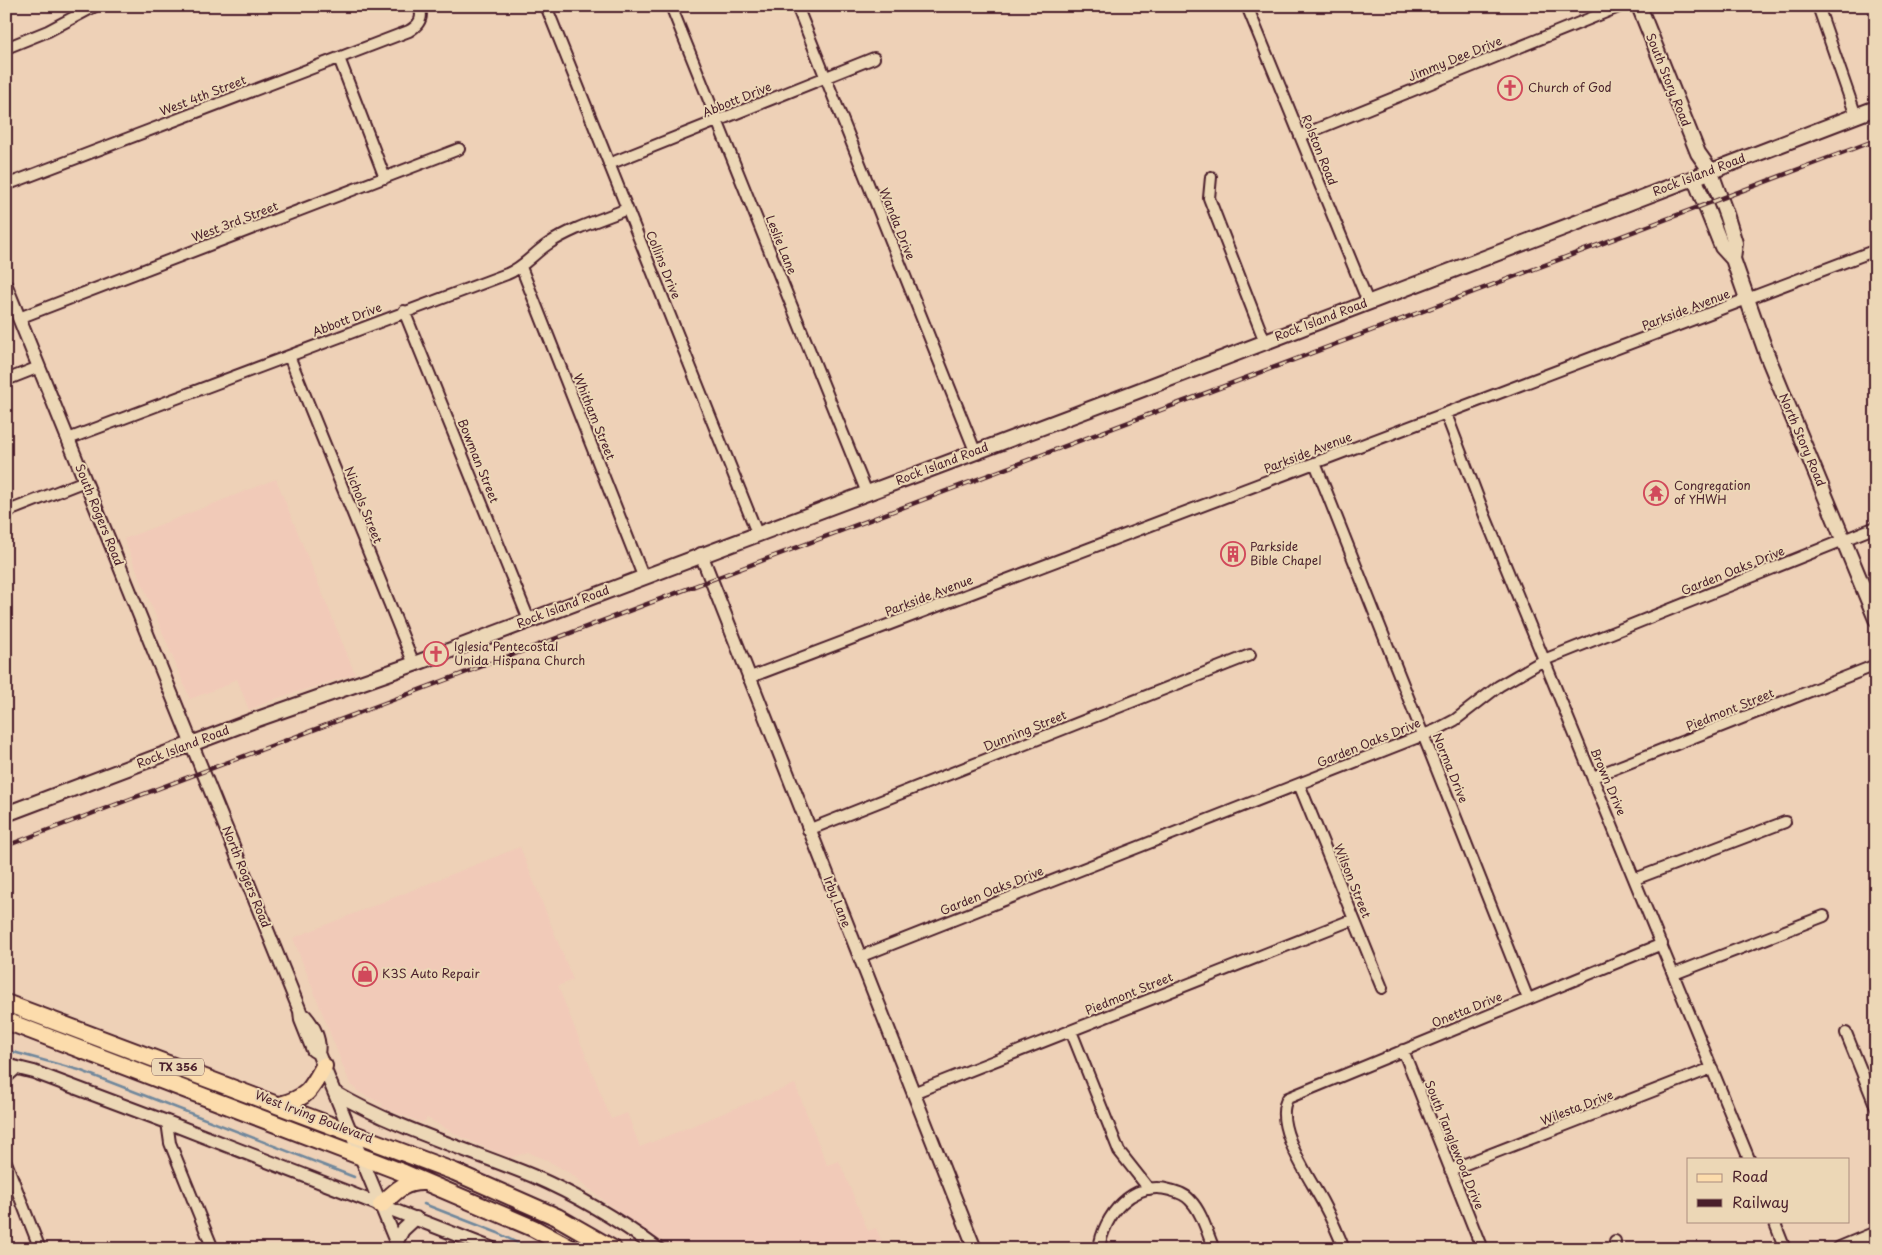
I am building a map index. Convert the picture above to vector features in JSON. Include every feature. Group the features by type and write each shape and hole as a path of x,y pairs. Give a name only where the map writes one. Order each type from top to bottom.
{"main road":[{"name":"South Story Road","path":"1639,6 1698,153 1710,170"},
{"name":"Rock Island Road","path":"6,814 191,744 414,664 701,554 867,493 1876,108"},
{"path":"1694,177 1698,153"},
{"name":"North Story Road","path":"1710,170 1735,243 1732,259"},
{"name":"North Story Road","path":"1694,177 1722,248 1732,259 1746,300 1876,619"},
{"name":"West Irving Boulevard","path":"6,1003 350,1130 509,1193 558,1217 613,1249"},
{"name":"West Irving Boulevard","path":"6,1021 361,1156 533,1228 572,1249"},
{"path":"280,1105 299,1100 310,1090 321,1059"},
{"path":"382,1205 400,1186 410,1182 422,1182"},
{"path":"1840,1249 1876,1234"}],"street":[{"path":"6,48 48,31 94,6"},
{"name":"West 4th Street","path":"6,184 409,31 420,21 422,12 419,6"},
{"name":"Collins Drive","path":"546,6 757,533"},
{"name":"Leslie Lane","path":"671,6 867,493"},
{"name":"Wanda Drive","path":"797,6 975,451"},
{"name":"Rolston Road","path":"1247,6 1368,302"},
{"name":"Jimmy Dee Drive","path":"1300,136 1621,6"},
{"path":"1818,6 1856,116"},
{"path":"339,58 385,178"},
{"name":"Abbott Drive","path":"609,164 874,58"},
{"name":"West 3rd Street","path":"19,318 460,149"},
{"path":"1210,177 1209,198 1265,342"},
{"name":"Abbott Drive","path":"68,439 521,267 547,245 566,234 627,209"},
{"name":"Parkside Avenue","path":"748,678 1876,250"},
{"name":"Whitham Street","path":"521,267 643,576"},
{"name":"South Rogers Road","path":"6,286 191,744"},
{"name":"Bowman Street","path":"404,312 529,620"},
{"name":"Nichols Street","path":"289,356 414,664"},
{"path":"6,380 39,367"},
{"name":"Brown Drive","path":"1446,414 1544,660 1749,1158"},
{"name":"Norma Drive","path":"1314,464 1528,999"},
{"path":"6,512 85,481"},
{"name":"Garden Oaks Drive","path":"859,957 1423,735 1454,720 1499,686 1544,660 1876,527"},
{"name":"Irby Lane","path":"701,554 748,678 975,1249"},
{"name":"Dunning Street","path":"808,830 1250,655"},
{"name":"Piedmont Street","path":"1593,777 1876,665"},
{"name":"North Rogers Road","path":"191,744 300,1011 314,1030 320,1045 321,1059 382,1205 397,1246"},
{"name":"Wilson Street","path":"1299,784 1382,988"},
{"path":"1635,879 1785,822"},
{"path":"1674,974 1824,916"},
{"name":"Piedmont Street","path":"913,1093 1354,919"},
{"name":"Onetta Drive","path":"1344,1249 1322,1202 1297,1161 1291,1145 1284,1110 1285,1103 1294,1095 1662,944"},
{"path":"1071,1030 1120,1151 1150,1189"},
{"path":"1846,1033 1876,1107"},
{"name":"South Tanglewood Drive","path":"1403,1050 1482,1249"},
{"path":"6,1078 12,1066 167,1122 493,1249"},
{"name":"Wilesta Drive","path":"1450,1170 1712,1068"},
{"name":"West Irving Boulevard","path":"334,1092 354,1103 427,1135 534,1177 608,1216 658,1249"},
{"path":"167,1122 170,1143 213,1249"},
{"path":"6,1162 40,1249"},
{"path":"1099,1249 1103,1230 1113,1213 1127,1199 1150,1189 1164,1188 1181,1193 1190,1200 1214,1249"},
{"path":"397,1246 403,1230 416,1218"},
{"path":"1774,1222 1785,1249"}],"shaded area":[{"path":"276,479 355,674 278,698 249,710 237,679 229,682 230,684 190,699 124,539"},
{"path":"520,847 573,980 558,986 611,1119 627,1113 640,1147 795,1084 827,1165 839,1161 868,1231 876,1228 885,1249 807,1249 803,1243 787,1249 668,1249 635,1226 571,1174 552,1163 528,1152 510,1158 459,1136 427,1118 423,1123 381,1107 383,1104 360,1093 350,1084 293,938"}],"waterway":[{"path":"6,1050 79,1070 354,1177"},
{"path":"424,1204 498,1233 529,1249"}],"railway":[{"path":"6,846 1876,140"}],"place":[{"name":"Church of God","path":"1510,88"},
{"name":"Congregation of YHWH","path":"1656,493"},
{"name":"Parkside Bible Chapel","path":"1233,554"},
{"name":"Iglesia Pentecostal Unida Hispana Church","path":"436,654"},
{"name":"K3S Auto Repair","path":"365,974"}]}
